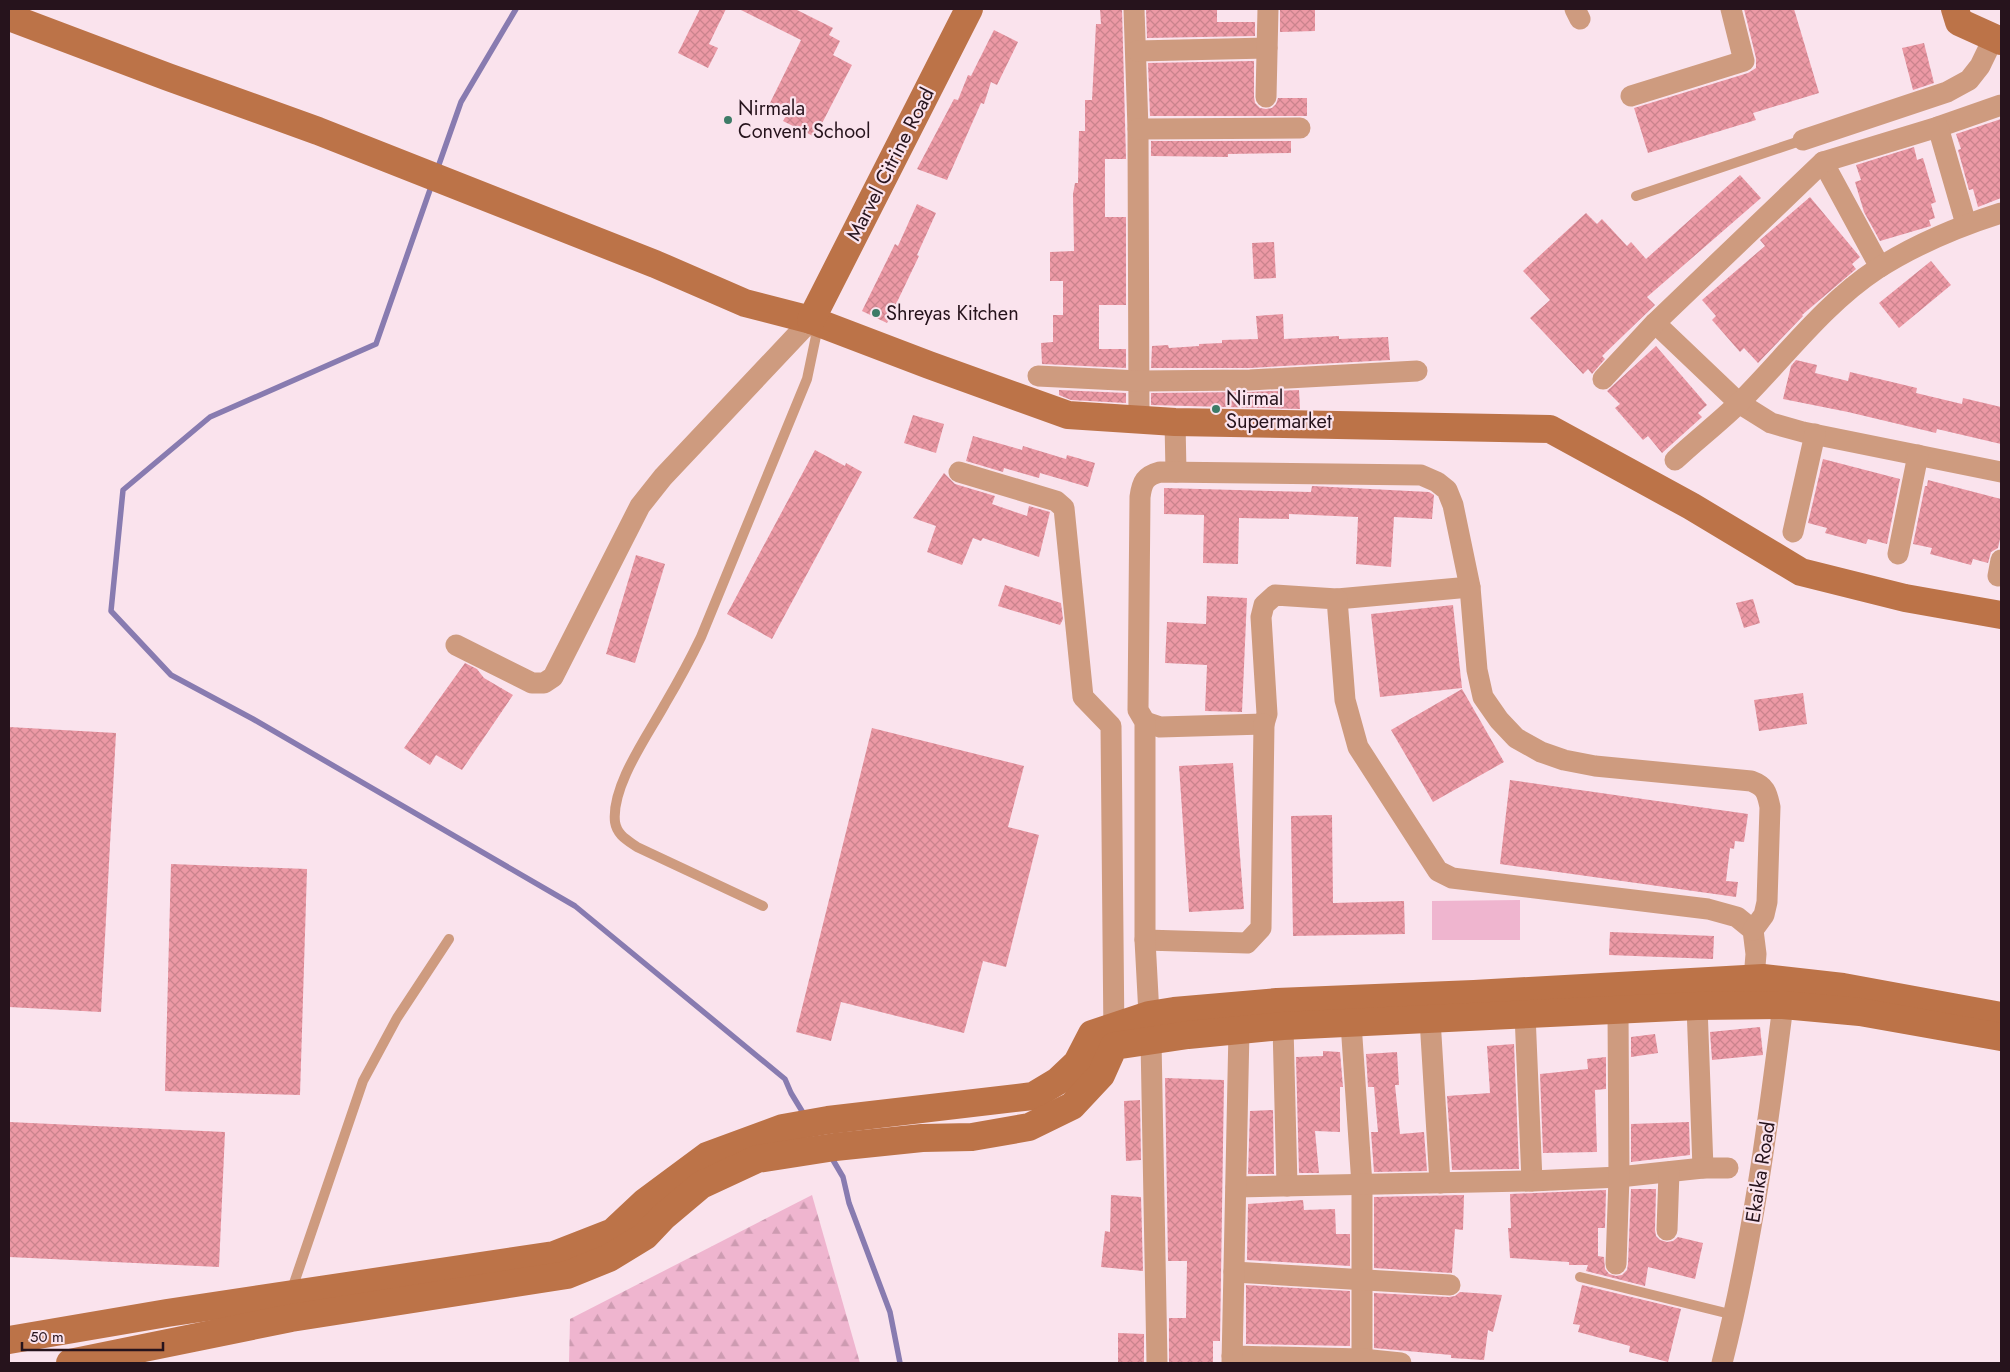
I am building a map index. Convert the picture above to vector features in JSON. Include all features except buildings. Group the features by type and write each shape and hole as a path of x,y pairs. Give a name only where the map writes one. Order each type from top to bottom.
{"street":[{"name":"Marvel Citrine Road","path":"810,321 969,9"},
{"path":"1134,9 1137,51 1138,129 1139,421"},
{"path":"1266,97 1268,9"},
{"path":"1631,96 1744,61 1731,9"},
{"path":"1802,140 1947,92 1969,80 1998,39 1958,22 1955,9"},
{"path":"9,17 168,78 318,130 655,264 745,303 810,321 1068,415 1139,421 1550,429 1691,506 1801,572 1905,598 2001,615"},
{"path":"1137,51 1267,48"},
{"path":"1603,379 1655,324 1823,162 1938,127 2001,105"},
{"path":"1938,127 1966,224"},
{"path":"1138,129 1300,128"},
{"path":"1823,162 1880,268"},
{"path":"1675,460 1739,403 1840,298 1880,268 1915,246 1966,224 2001,213"},
{"path":"456,645 532,683 544,683 553,677 640,506 676,463 810,321"},
{"path":"1655,324 1739,403 1771,423 1815,434 2001,472"},
{"path":"1038,376 1139,381 1250,380 1417,371"},
{"path":"1175,422 1176,472"},
{"path":"1793,532 1815,434"},
{"path":"1898,554 1918,455"},
{"path":"789,1140 847,1146 922,1138 972,1137 1029,1127 1072,1106 1100,1075 1114,1036 1111,726 1083,697 1064,508 1056,501 959,472"},
{"path":"1156,1363 1150,1028 1145,940 1145,722 1138,710 1140,497 1142,483 1149,475 1176,472 1421,475 1437,482 1447,490 1454,506 1470,587 1477,670 1483,697 1499,720 1516,738 1541,752 1572,762 1595,766 1751,781 1762,785 1767,792 1770,806 1767,902 1764,915 1753,930 1756,954 1754,979"},
{"path":"1145,940 1247,943 1261,928 1264,724 1267,714 1261,617 1264,605 1275,595 1337,599 1470,587"},
{"path":"1337,599 1345,700 1358,746 1438,871 1452,878 1708,909 1737,917 1753,930"},
{"path":"1145,722 1160,727 1264,724"},
{"path":"1150,1028 1174,1011 1276,1002 1474,994 1754,979 1782,992 1860,1012 2001,1037"},
{"path":"9,1340 167,1313 291,1306 567,1275 609,1258 645,1236 663,1217 701,1186 789,1140 839,1119 1033,1096 1058,1081 1077,1063 1092,1034 1114,1036 1150,1028 1239,1030 1283,1026 1697,1006 1782,992 1842,987 2001,1016"},
{"name":"Ekaika Road","path":"1722,1363 1734,1315 1764,1156 1782,992"},
{"path":"1697,1006 1702,1168"},
{"path":"1616,1264 1619,1177 1618,1010"},
{"path":"1525,1014 1532,1181"},
{"path":"1430,1019 1440,1184"},
{"path":"1351,1023 1362,1185 1362,1361"},
{"path":"1283,1026 1287,1186"},
{"path":"1239,1030 1232,1359 1401,1363"},
{"path":"839,1119 847,1146"},
{"path":"1236,1187 1532,1181 1619,1177 1702,1168 1728,1168"},
{"path":"1667,1230 1669,1172"},
{"path":"1234,1272 1450,1285"},
{"path":"70,1363 291,1306"}],"lane":[{"path":"1636,196 1802,140"},
{"path":"763,906 637,847 620,835 615,823 616,805 624,775 688,664 701,637 807,379 816,336 810,321"},
{"path":"291,1306 363,1081 397,1018 449,939"},
{"path":"1580,1277 1734,1315"}],"green space":[{"path":"1520,900 1520,940 1432,940 1432,901"},
{"path":"812,1195 860,1363 569,1363 570,1319"}],"waterway":[{"path":"437,170 461,102 516,9"},
{"path":"432,184 376,344 210,417 123,490 111,611 171,675 253,719 575,906 785,1079 805,1116"},
{"path":"830,1155 843,1177 849,1203 890,1312 900,1363"}],"place":[{"name":"Nirmala Convent School","path":"728,120"},
{"name":"Shreyas Kitchen","path":"876,313"},
{"name":"Nirmal Supermarket","path":"1216,409"}]}
